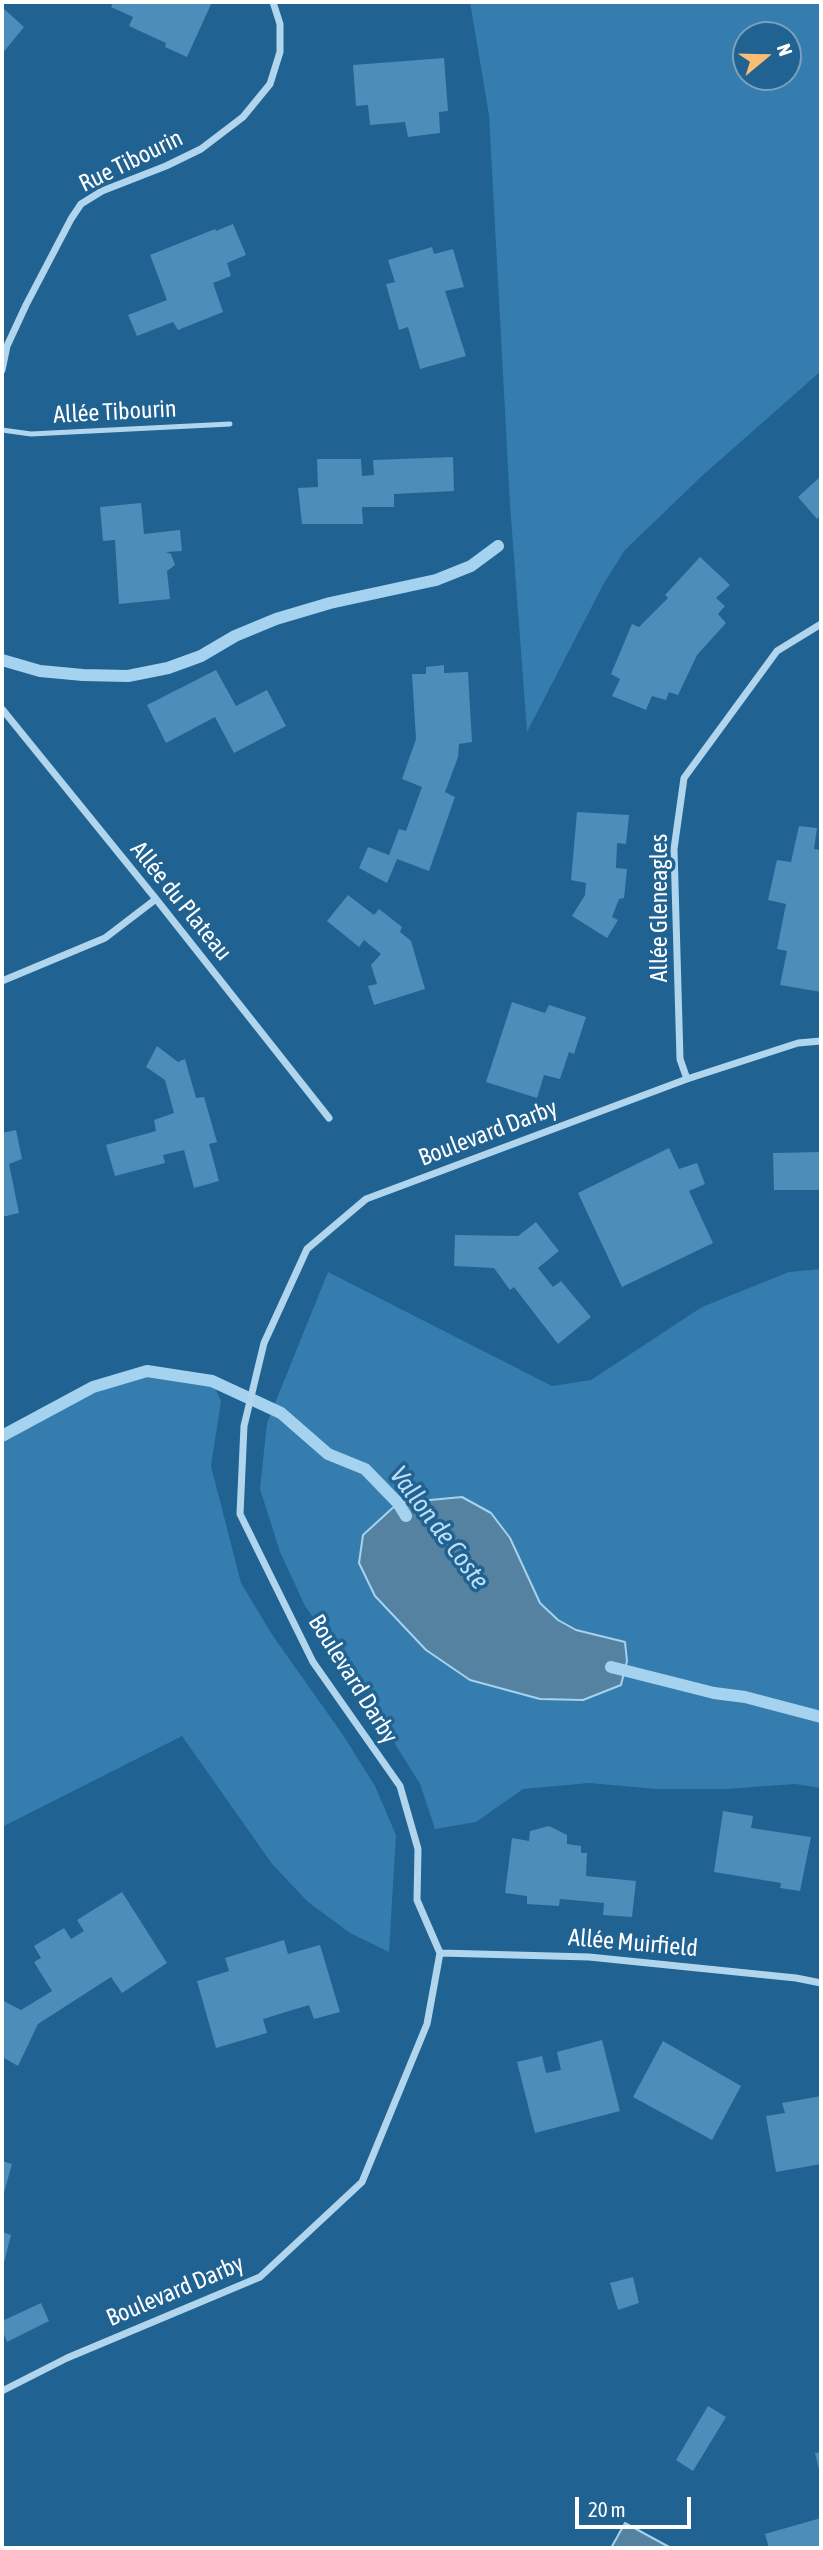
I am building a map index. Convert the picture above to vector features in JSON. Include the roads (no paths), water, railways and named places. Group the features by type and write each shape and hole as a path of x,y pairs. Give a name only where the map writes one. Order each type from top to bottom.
{"street":[{"name":"Rue Tibourin","path":"2,370 7,346 26,305 81,204 102,191 201,149 243,117 270,84 280,52 280,24 273,2"},
{"name":"Allée Gleneagles","path":"687,1079 680,1059 674,849 684,778 777,651 821,624"},
{"name":"Allée du Plateau","path":"2,709 329,1118"},
{"path":"2,981 105,938 156,899"},
{"name":"Boulevard Darby","path":"2,2391 67,2358 260,2277 362,2182 426,2024 440,1954 417,1899 418,1849 400,1786 313,1662 240,1514 244,1426 264,1343 307,1249 366,1199 687,1079 798,1042 821,1041"},
{"name":"Allée Muirfield","path":"440,1954 589,1957 796,1978 821,1983"}],"lane":[{"name":"Allée Tibourin","path":"2,430 31,434 230,424"}],"water":[{"path":"462,1497 491,1513 510,1538 540,1603 558,1620 576,1630 625,1642 627,1661 621,1685 583,1700 540,1699 470,1680 426,1650 375,1596 359,1563 363,1535 398,1503"},
{"path":"625,2523 671,2548 611,2548"}],"waterway":[{"path":"2,660 40,671 83,675 128,676 168,668 201,656 235,636 276,619 330,603 436,580 471,566 498,546"},
{"name":"Vallon de Coste","path":"2,1436 93,1387 147,1371 212,1381 281,1413 328,1454 365,1469 398,1503 406,1516"},
{"name":"Vallon de Coste","path":"611,1667 821,1717"}]}
